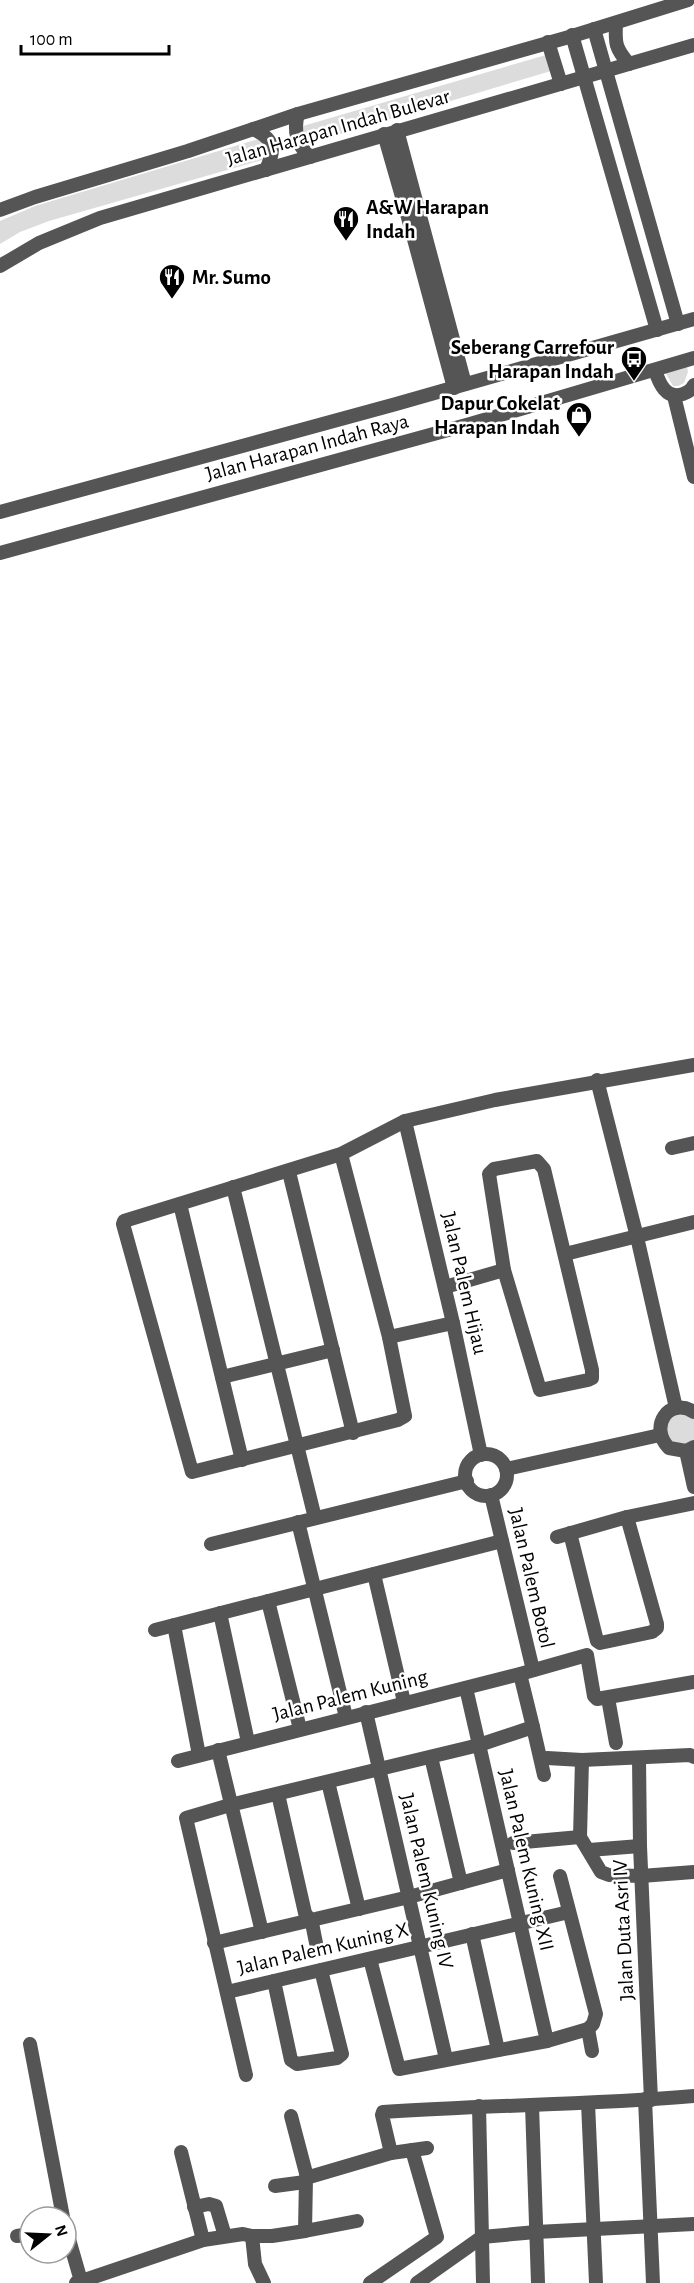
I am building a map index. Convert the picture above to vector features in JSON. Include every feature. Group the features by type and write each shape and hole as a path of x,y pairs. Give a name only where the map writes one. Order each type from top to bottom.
{"street":[{"name":"Jalan Harapan Indah Bulevar","path":"0,210 298,114 688,0"},
{"path":"616,22 617,50 629,64"},
{"path":"594,29 678,324"},
{"path":"572,35 657,330"},
{"path":"548,42 561,84"},
{"name":"Jalan Harapan Indah Bulevar","path":"0,266 39,243 100,218 694,45"},
{"path":"298,114 295,123 296,137 301,148 310,157"},
{"path":"254,129 266,135 272,146 273,154 266,170"},
{"path":"391,132 460,386"},
{"name":"Jalan Harapan Indah Raya","path":"0,512 460,386 694,319"},
{"name":"Jalan Harapan Indah Raya","path":"0,553 470,424 694,358"},
{"path":"655,370 665,391 674,396 693,390"},
{"path":"674,396 694,477"},
{"path":"341,1154 389,1337 405,1416 353,1433 192,1472 123,1224 128,1220 289,1172 341,1154 405,1121 597,1080 694,1065"},
{"path":"597,1080 637,1237 676,1408"},
{"name":"Jalan Palem Hijau","path":"405,1121 445,1287 481,1455"},
{"path":"672,1148 694,1143"},
{"path":"537,1161 544,1169 592,1378 544,1390 537,1388 504,1270 489,1174 494,1169 537,1161"},
{"path":"289,1172 353,1433"},
{"path":"233,1187 315,1518"},
{"path":"180,1204 242,1460"},
{"path":"565,1254 694,1222"},
{"path":"445,1287 504,1270"},
{"path":"389,1337 453,1323"},
{"path":"222,1377 333,1350"},
{"path":"694,1412 676,1408 668,1412 660,1426 663,1443 669,1448 690,1449 694,1487"},
{"path":"506,1469 660,1435"},
{"path":"489,1454 496,1457 503,1462 506,1469 506,1482 502,1488 491,1495 479,1494 469,1486 467,1481 468,1465 481,1455 489,1454"},
{"path":"211,1544 467,1481"},
{"name":"Jalan Palem Botol","path":"491,1495 502,1541 526,1672 532,1727 544,1775"},
{"path":"627,1517 657,1624 652,1632 600,1643 597,1641 563,1535 627,1517 694,1503"},
{"path":"298,1522 346,1717"},
{"path":"155,1630 502,1541"},
{"path":"374,1574 404,1702"},
{"path":"268,1601 300,1729"},
{"path":"220,1613 248,1743"},
{"path":"174,1625 199,1755"},
{"name":"Jalan Palem Kuning","path":"178,1761 586,1655 595,1697 608,1698"},
{"path":"616,1743 608,1698 694,1682"},
{"name":"Jalan Palem Kuning XII","path":"466,1688 547,2041"},
{"name":"Jalan Palem Kuning IV","path":"366,1712 446,2059"},
{"path":"246,2075 186,1818 230,1805 479,1745 532,1727"},
{"path":"218,1750 262,1932"},
{"path":"548,1758 582,1760 690,1755 694,1757"},
{"path":"431,1757 461,1883"},
{"name":"Jalan Duta Asri IV","path":"639,1758 653,2283"},
{"path":"582,1760 580,1837 598,1868 605,1874 641,1876 694,1872"},
{"path":"328,1782 359,1909"},
{"path":"278,1794 305,1913 316,1943"},
{"path":"513,1843 580,1837"},
{"path":"588,1850 640,1846"},
{"path":"214,1943 409,1897 508,1870"},
{"path":"370,1959 399,2069 547,2041 588,2029 594,2025 596,2014 560,1876"},
{"name":"Jalan Palem Kuning X","path":"227,1992 569,1912"},
{"path":"472,1934 498,2050"},
{"path":"274,1981 291,2060 297,2064 337,2058 342,2054 321,1970"},
{"path":"588,2029 592,2052"},
{"path":"30,2044 61,2205"},
{"path":"391,2153 382,2112 694,2096"},
{"path":"588,2103 596,2283"},
{"path":"532,2105 538,2283"},
{"path":"479,2106 483,2283"},
{"path":"291,2116 306,2179 305,2231"},
{"path":"275,2186 391,2153 427,2148"},
{"path":"370,2283 437,2236 412,2150"},
{"path":"181,2152 203,2240"},
{"path":"194,2206 209,2204 216,2206 225,2236"},
{"path":"74,2265 78,2282 114,2277 203,2240 243,2234 272,2236 357,2220"},
{"path":"421,2282 482,2237 694,2224"},
{"path":"252,2236 255,2264 264,2283"}],"shaded area":[{"path":"546,55 551,71 307,144 303,135 303,126"},
{"path":"262,138 266,155 262,160 49,221 20,232 0,244 0,221 35,206"},
{"path":"687,366 688,372 684,383 673,386 665,372"},
{"path":"668,1412 694,1412 694,1447 669,1448 663,1418"}],"place":[{"name":"A&W Harapan Indah","path":"346,242"},
{"name":"Mr. Sumo","path":"172,300"},
{"name":"Seberang Carrefour Harapan Indah","path":"634,382"},
{"name":"Dapur Cokelat Harapan Indah","path":"579,438"}]}
